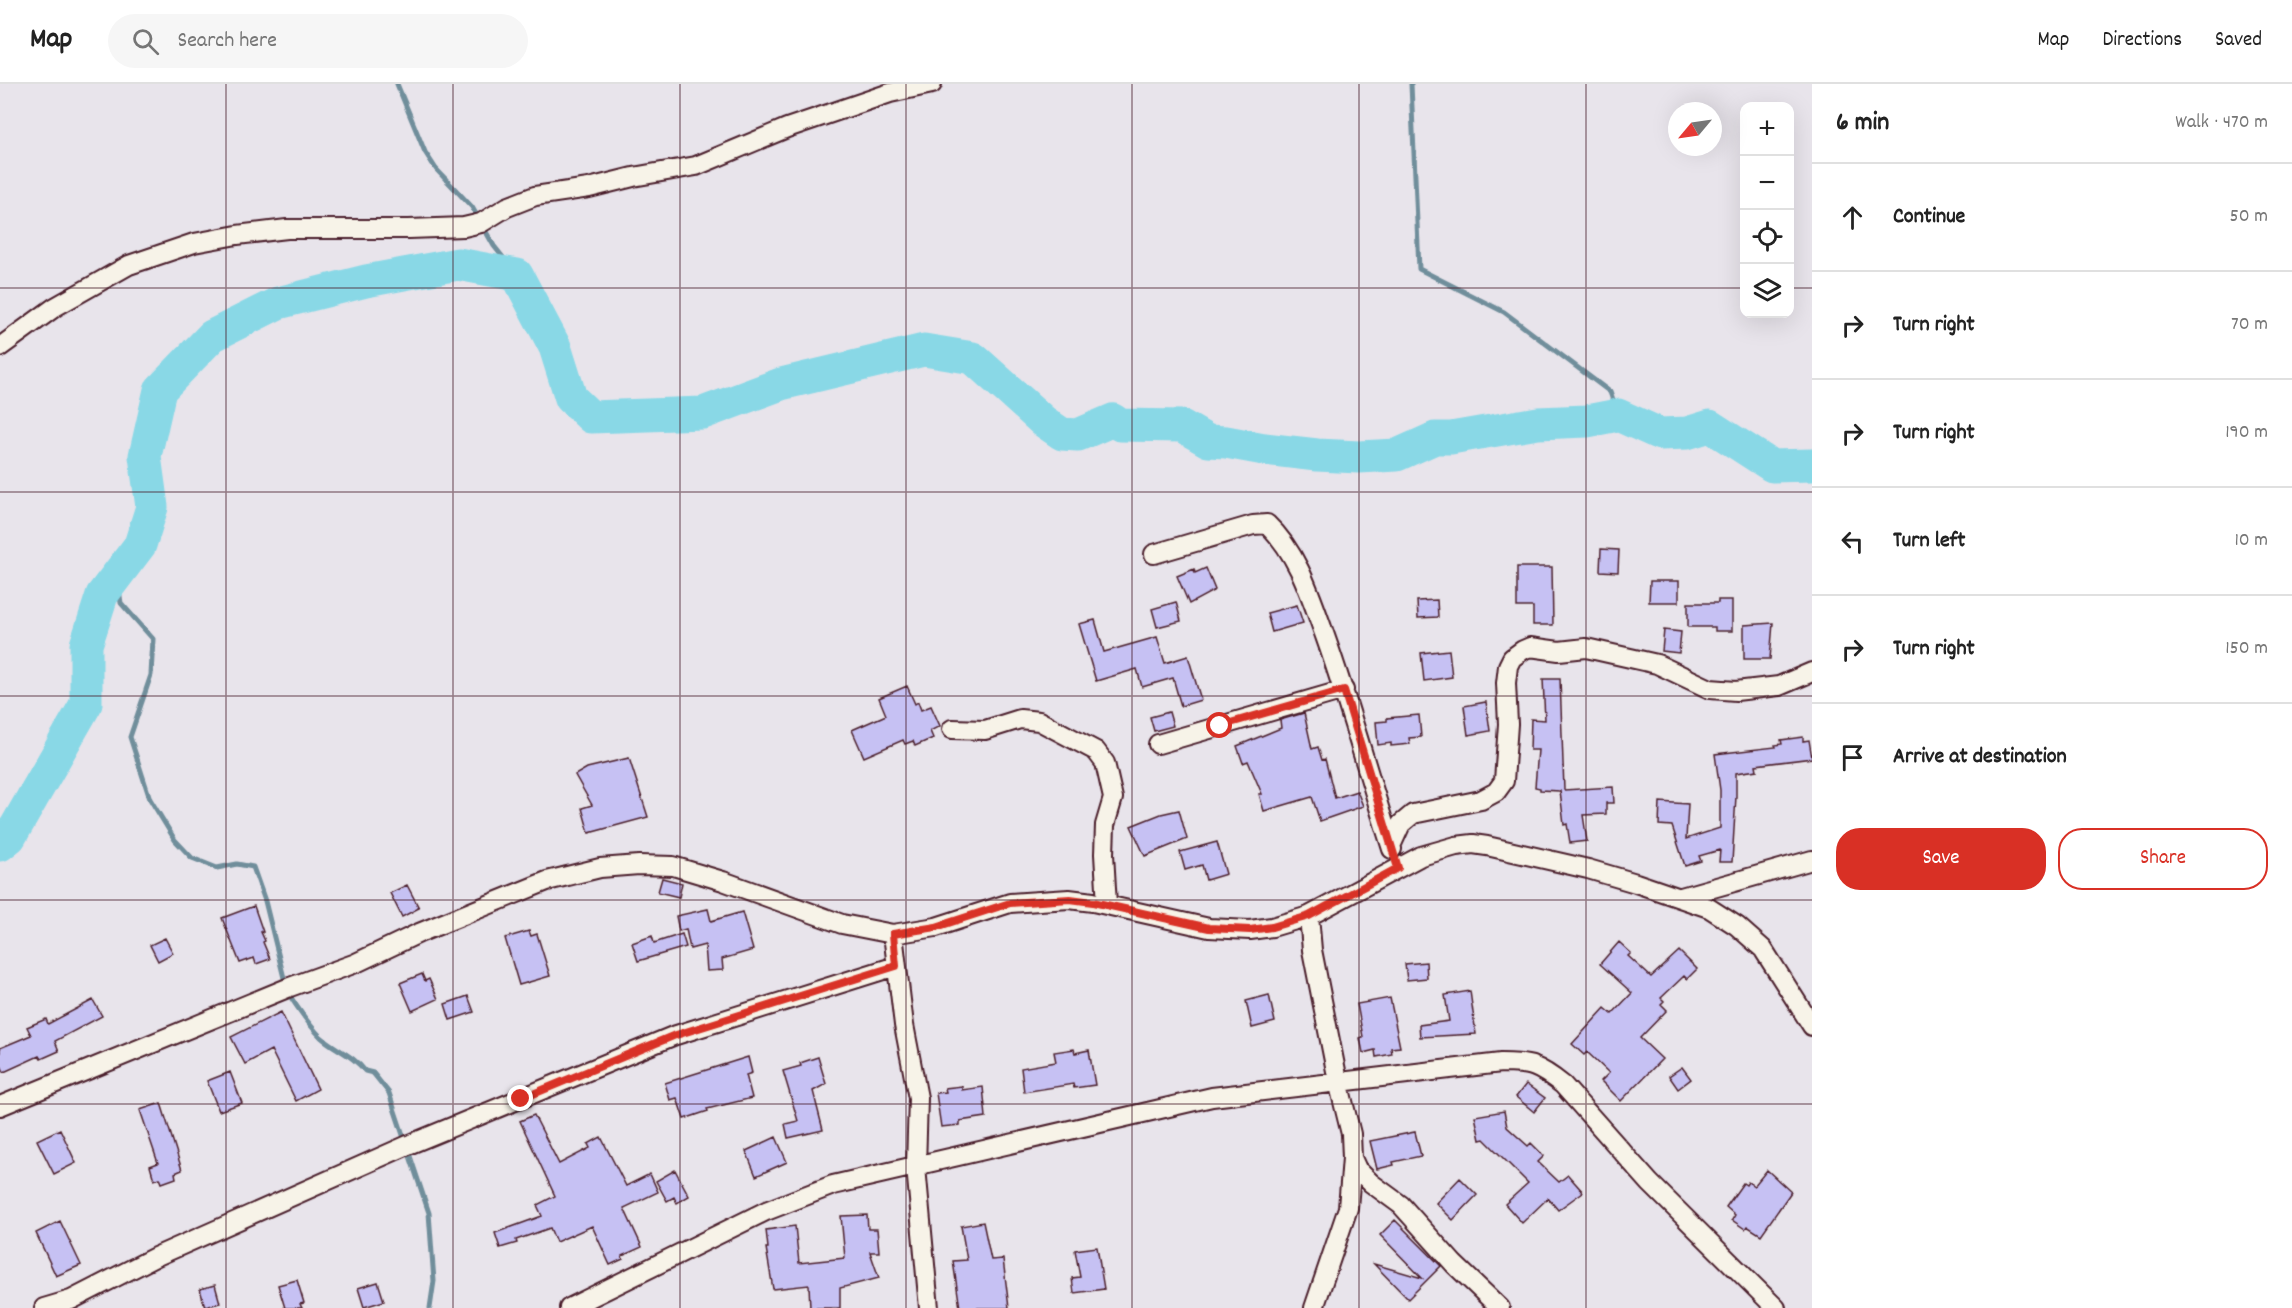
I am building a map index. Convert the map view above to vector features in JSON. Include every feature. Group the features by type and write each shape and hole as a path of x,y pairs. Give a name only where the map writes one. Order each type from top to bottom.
{"street":[{"path":"0,347 55,307 129,266 194,243 287,229 464,227 481,223 507,207 535,196 589,188 633,177 696,166 798,124 890,93 932,84"},
{"path":"1154,554 1252,525 1267,524 1276,532 1304,577 1344,690 1398,868"},
{"path":"1391,846 1401,824 1413,814 1481,800 1496,792 1504,781 1508,724 1506,683 1508,666 1512,658 1523,650 1530,648 1559,651 1586,648 1657,663 1710,689 1736,692 1779,686 1812,672"},
{"path":"1158,744 1344,690"},
{"path":"952,729 985,730 1020,718 1039,721 1096,751 1105,764 1113,798 1105,825 1107,905"},
{"path":"0,1106 290,987 356,963 418,933 547,881 600,868 639,865 673,866 723,881 842,924 893,934 936,927 1010,903 1070,899 1227,930 1272,927 1309,916 1428,853 1456,846 1480,845 1588,869 1681,897 1709,908 1737,926 1764,950 1812,1026"},
{"path":"1681,897 1812,860"},
{"path":"1309,916 1312,950 1351,1134 1352,1158 1348,1208 1314,1308"},
{"path":"893,934 904,1025 918,1098 916,1167 929,1308"},
{"path":"44,1308 71,1300 155,1257 408,1145 673,1036 896,966"},
{"path":"569,1308 766,1211 833,1185 1212,1097 1501,1063 1528,1063 1546,1072 1563,1085 1650,1183 1776,1308"},
{"path":"1352,1158 1358,1169 1371,1183 1401,1205 1454,1264 1500,1308"}],"building":[{"path":"1601,549 1619,550 1618,572 1600,571"},
{"path":"1517,567 1552,567 1553,625 1533,625 1533,607 1517,607"},
{"path":"1206,568 1215,590 1189,604 1177,576 1194,569 1195,573"},
{"path":"1650,581 1679,581 1679,602 1649,602"},
{"path":"1437,600 1438,617 1418,618 1417,601"},
{"path":"1718,600 1732,600 1732,631 1715,631 1715,627 1688,627 1688,603 1718,603"},
{"path":"1176,602 1181,621 1157,627 1152,609"},
{"path":"1297,605 1303,623 1272,632 1267,613"},
{"path":"1095,620 1104,652 1157,637 1165,663 1188,656 1201,700 1181,706 1173,678 1142,687 1137,669 1096,681 1079,624"},
{"path":"1773,623 1770,659 1744,659 1744,625"},
{"path":"1664,630 1681,632 1679,653 1662,651"},
{"path":"1449,650 1452,677 1424,681 1421,653"},
{"path":"1543,679 1560,679 1564,790 1613,787 1614,803 1606,803 1606,814 1583,815 1587,841 1570,843 1567,824 1564,825 1560,791 1540,790 1535,787 1538,750 1530,750 1531,719 1545,720"},
{"path":"907,686 915,704 918,702 921,710 931,706 940,726 930,731 933,738 915,746 913,741 905,744 903,740 864,757 852,730 886,715 879,698"},
{"path":"1486,702 1490,731 1468,735 1464,706"},
{"path":"1169,712 1173,726 1154,731 1150,717"},
{"path":"1304,713 1312,749 1318,747 1322,760 1325,759 1335,798 1357,791 1363,806 1320,821 1312,797 1264,811 1259,794 1262,794 1248,761 1243,763 1237,746 1281,728 1280,720"},
{"path":"1419,715 1421,737 1409,738 1410,744 1378,745 1376,722 1387,721 1387,718"},
{"path":"1803,737 1803,741 1809,740 1812,758 1756,765 1757,770 1736,773 1732,862 1719,862 1720,850 1699,856 1701,861 1685,866 1672,826 1659,825 1660,802 1688,804 1686,839 1720,828 1720,790 1715,754 1776,747 1775,745 1782,744 1781,740"},
{"path":"629,758 648,817 589,833 582,808 592,805 575,775 587,768"},
{"path":"1179,810 1187,839 1145,856 1131,826 1161,814"},
{"path":"1217,842 1226,874 1206,880 1202,865 1185,870 1180,852"},
{"path":"662,878 682,883 679,897 658,892"},
{"path":"407,885 419,908 402,917 390,893"},
{"path":"254,906 270,959 256,964 254,958 240,963 222,918"},
{"path":"708,909 711,921 742,912 753,950 722,959 723,970 707,971 705,945 690,949 686,929 679,931 676,916"},
{"path":"529,931 531,936 537,934 550,976 519,985 505,938"},
{"path":"682,934 686,947 638,961 632,943 652,936 654,943"},
{"path":"165,938 173,953 158,961 150,945"},
{"path":"1619,942 1631,953 1628,956 1651,977 1679,951 1697,969 1687,979 1684,976 1661,998 1664,1001 1661,1004 1667,1010 1640,1038 1662,1059 1621,1101 1601,1081 1609,1073 1587,1052 1584,1055 1572,1044 1605,1008 1612,1014 1632,993 1600,964"},
{"path":"1426,962 1427,978 1407,980 1405,964"},
{"path":"422,974 425,981 429,979 438,999 412,1011 400,983"},
{"path":"1470,991 1476,1034 1420,1037 1419,1025 1449,1021 1445,995"},
{"path":"1269,995 1275,1022 1252,1028 1246,1001"},
{"path":"468,996 474,1012 450,1020 445,1004"},
{"path":"1390,998 1400,1047 1391,1048 1392,1054 1376,1057 1375,1050 1363,1053 1360,1038 1363,1037 1357,1004"},
{"path":"93,1000 102,1016 55,1041 59,1051 41,1059 39,1056 4,1072 0,1063 0,1048 31,1035 27,1027 46,1019 48,1024"},
{"path":"281,1012 318,1089 296,1101 271,1050 245,1064 231,1037"},
{"path":"1074,1049 1075,1053 1089,1050 1095,1085 1074,1088 1073,1084 1024,1092 1021,1068 1056,1062 1054,1052"},
{"path":"748,1057 752,1073 746,1075 752,1098 707,1109 708,1111 684,1119 677,1098 670,1100 665,1083"},
{"path":"818,1057 826,1084 813,1091 823,1130 788,1138 785,1124 798,1121 783,1071 801,1066 800,1063"},
{"path":"1682,1067 1691,1079 1678,1089 1669,1076"},
{"path":"230,1072 242,1103 219,1111 207,1081"},
{"path":"1526,1084 1545,1098 1534,1112 1516,1097"},
{"path":"962,1086 962,1090 983,1087 986,1117 960,1121 960,1125 941,1127 936,1093 946,1092 945,1088"},
{"path":"161,1103 182,1170 175,1173 176,1178 162,1183 160,1178 154,1180 150,1166 158,1163 140,1110"},
{"path":"1504,1111 1507,1127 1528,1146 1531,1143 1544,1156 1538,1162 1559,1182 1568,1175 1583,1192 1558,1210 1548,1198 1522,1223 1505,1204 1528,1183 1484,1139 1480,1140 1475,1116"},
{"path":"534,1115 559,1164 590,1148 588,1144 601,1137 626,1186 650,1174 658,1192 624,1208 642,1247 622,1256 623,1259 610,1265 592,1226 556,1242 550,1228 500,1248 495,1233 542,1216 537,1205 555,1196 520,1121"},
{"path":"60,1129 76,1163 54,1174 37,1140"},
{"path":"1415,1132 1421,1156 1393,1162 1394,1165 1377,1169 1370,1141"},
{"path":"776,1137 787,1162 756,1176 746,1151"},
{"path":"675,1170 689,1196 677,1203 674,1197 667,1201 656,1181"},
{"path":"1767,1170 1791,1192 1761,1235 1747,1226 1745,1229 1732,1220 1735,1215 1726,1207 1743,1183 1746,1185 1748,1182 1754,1186"},
{"path":"1460,1178 1477,1195 1453,1220 1436,1203"},
{"path":"867,1215 868,1229 877,1229 879,1252 870,1252 879,1278 840,1288 840,1308 810,1308 809,1285 773,1289 766,1248 768,1248 766,1230 795,1226 799,1263 845,1258 841,1216"},
{"path":"1395,1220 1441,1266 1408,1299 1374,1264 1422,1278 1380,1235"},
{"path":"60,1221 81,1265 56,1276 36,1233"},
{"path":"983,1222 991,1260 1003,1259 1009,1308 960,1308 953,1261 967,1260 961,1226"},
{"path":"1097,1247 1104,1289 1074,1293 1072,1278 1080,1277 1075,1250"},
{"path":"297,1280 304,1303 300,1304 302,1308 285,1308 278,1285"},
{"path":"378,1282 384,1301 364,1307 358,1288"},
{"path":"215,1285 220,1303 205,1307 200,1289"}],"waterway":[{"path":"397,84 425,152 436,169 472,207 494,246 517,275"},
{"path":"1411,84 1419,269 1504,312 1610,392 1618,415"},
{"path":"0,845 10,837 86,704 86,645 102,595 140,545 152,507 145,456 160,390 212,336 278,303 366,281 458,264 517,275 555,347 571,398 591,417 703,413 781,384 924,350 973,358 1043,421 1062,434 1078,435 1113,420 1120,425 1182,426 1208,441 1317,455 1359,457 1397,455 1435,438 1451,438 1538,423 1587,421 1618,415 1660,434 1687,433 1710,426 1772,466 1812,465"},
{"path":"117,575 121,603 153,639 151,675 130,737 150,799 175,840 192,858 217,868 237,864 253,867 265,901 284,978"},
{"path":"290,996 321,1037 365,1071 373,1073 389,1093 429,1213 434,1281 430,1308"}],"route":[{"path":"521,1099 673,1036 896,966 893,934 936,927 1010,903 1070,899 1209,928 1250,930 1272,927 1309,916 1398,868 1344,690 1220,726"}]}
